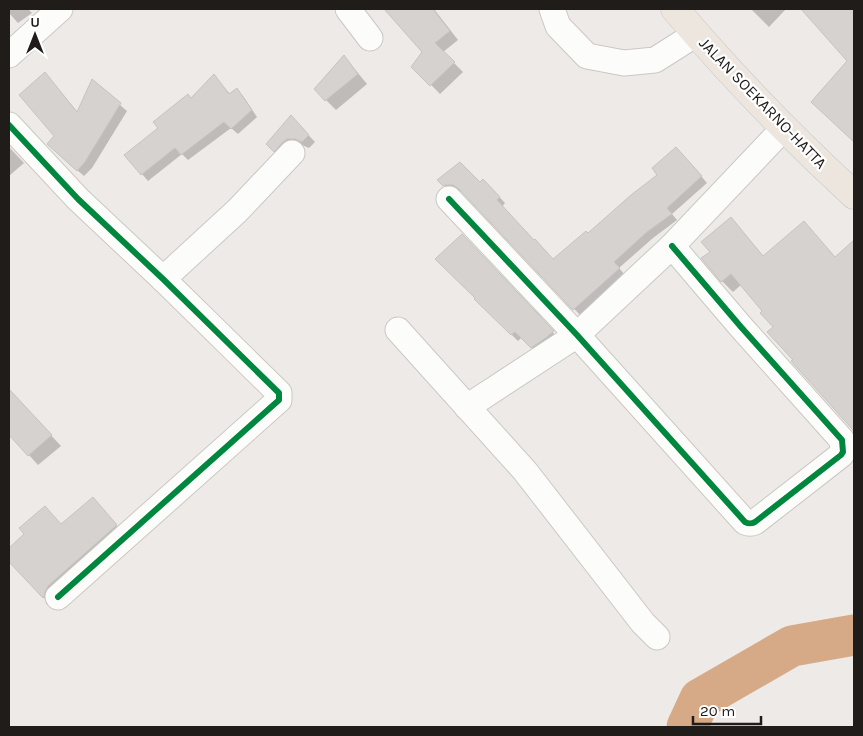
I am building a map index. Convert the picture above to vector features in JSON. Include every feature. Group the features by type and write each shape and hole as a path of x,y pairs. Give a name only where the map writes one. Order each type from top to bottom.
{"main road":[{"name":"JALAN SOEKARNO-HATTA","path":"675,9 784,128 854,195"}],"street":[{"path":"9,55 60,9"},
{"path":"348,9 370,38"},
{"path":"552,9 558,26 587,56 624,63 655,60 696,34"},
{"path":"9,125 78,198 279,393 280,398 58,598"},
{"path":"468,407 577,335 672,246 784,128"},
{"path":"162,279 237,210 292,153"},
{"path":"449,198 577,335 745,522 748,524 756,522 841,455 844,452 842,440 672,246"},
{"path":"398,330 525,472 643,623 657,637"}],"building":[{"path":"384,9 433,9 450,31 435,43 455,62 430,86 411,67 422,52"},
{"path":"801,9 854,9 854,142 811,102 847,61"},
{"path":"344,55 358,74 325,101 314,89"},
{"path":"45,72 77,112 92,79 121,103 85,162 77,171 47,144 54,136 19,95"},
{"path":"214,74 229,94 237,88 252,110 231,129 224,122 181,155 175,148 141,175 124,155 158,128 153,122 188,94 191,98"},
{"path":"291,115 309,135 302,142 295,139 287,139 274,152 266,144"},
{"path":"676,147 702,176 667,208 672,214 647,232 614,262 620,268 573,310 459,189 453,185 443,186 437,180 460,162 480,182 483,179 500,197 497,200 553,259 586,231 588,233 657,175 652,168"},
{"path":"731,217 763,256 804,221 835,257 854,240 854,434 853,430 767,332 773,327 731,274 721,282 701,258 710,252 701,242"},
{"path":"462,234 554,331 531,348 515,332 511,335 435,259"},
{"path":"9,389 52,435 28,456 9,435"},
{"path":"93,497 117,525 48,586 43,598 9,562 9,548 24,534 19,528 45,506 61,524"}],"waterway":[{"path":"687,727 700,699 792,646 854,635"}],"cycle path":[{"path":"9,125 78,199 279,393 279,400 58,597"},
{"path":"449,199 577,335 745,522 752,523 841,455 843,452 842,440 672,246"}]}
